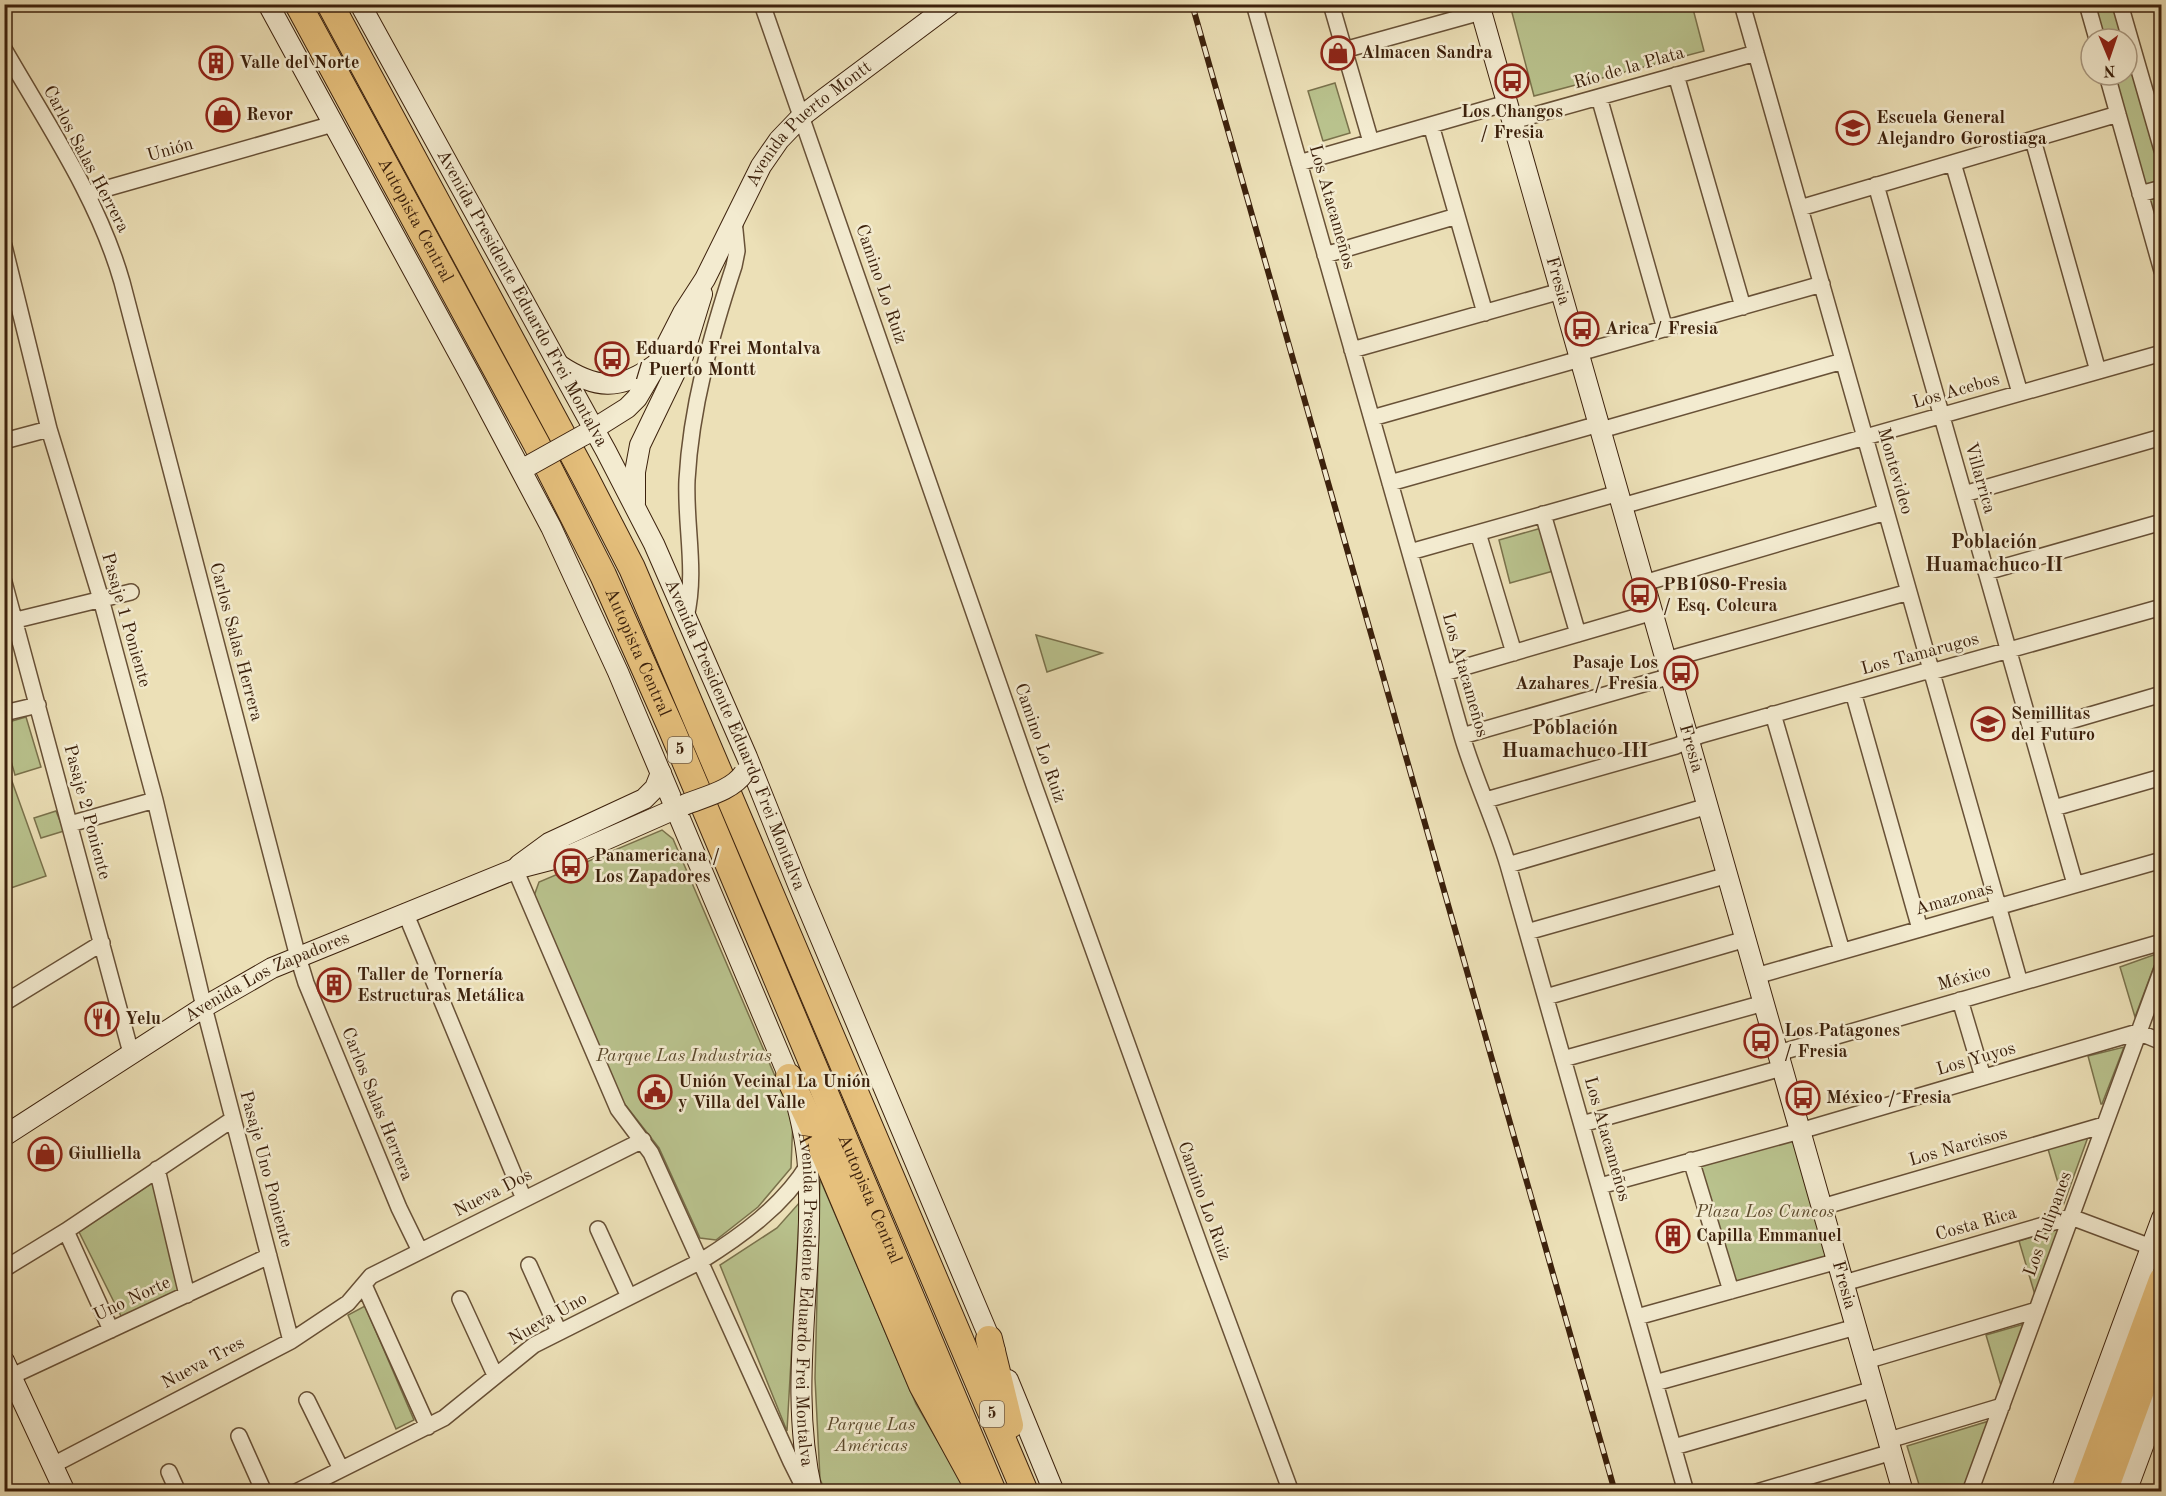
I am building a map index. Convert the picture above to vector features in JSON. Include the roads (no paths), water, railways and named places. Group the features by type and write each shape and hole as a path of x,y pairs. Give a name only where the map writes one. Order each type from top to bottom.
{"highway":[{"name":"Autopista Central","path":"298,4 536,443 603,575 672,730 993,1491"},
{"name":"Autopista Central","path":"330,4 579,464 635,576 1027,1491"},
{"path":"789,1077 808,1116 922,1385 980,1491"},
{"path":"2084,1491 2162,1280"},
{"path":"2104,1491 2162,1333"},
{"path":"989,1339 1027,1491"}],"main road":[{"name":"Avenida Presidente Eduardo Frei Montalva","path":"268,4 526,468 661,773 680,807 789,1077 800,1117 808,1165 809,1230 801,1399 803,1439 812,1491"},
{"name":"Avenida Presidente Eduardo Frei Montalva","path":"360,4 557,364 588,433 635,506 686,616 745,765 1054,1491"},
{"name":"Avenida Puerto Montt","path":"526,468 588,433 637,399 682,313 705,279 761,166 779,140 802,116 951,4"},
{"name":"Fresia","path":"1480,8 1904,1491"},
{"name":"Avenida Puerto Montt","path":"635,506 636,464 640,445 683,356 699,307 705,279"},
{"path":"557,364 575,376 604,385 629,381 657,364"},
{"name":"Avenida Los Zapadores","path":"4,1136 250,979 405,912 514,869 573,854 733,784 745,765"},
{"name":"Avenida Los Zapadores","path":"514,869 549,843 644,799 655,788 661,773"},
{"path":"2061,1491 2162,1218"},
{"path":"8,1369 65,1491"},
{"path":"2126,1491 2162,1395"}],"street":[{"name":"Camino Lo Ruiz","path":"762,4 1032,779 1291,1491"},
{"name":"Los Atacameños","path":"1254,4 1462,736 1508,864 1686,1491"},
{"path":"1330,4 1371,142"},
{"name":"Montevideo","path":"1742,4 2019,983"},
{"path":"2087,4 2094,27"},
{"path":"2120,4 2162,150"},
{"path":"1344,50 1480,8"},
{"name":"Carlos Salas Herrera","path":"4,49 87,194 105,231 117,265 298,957 306,983 399,1208 420,1251"},
{"name":"Río de la Plata","path":"1299,163 1431,125 1599,97 1756,53"},
{"path":"1676,75 1743,307"},
{"path":"2110,87 2162,271"},
{"path":"1599,97 1665,329"},
{"path":"1800,208 2118,114"},
{"name":"Unión","path":"87,194 333,124"},
{"path":"1431,125 1485,313"},
{"path":"2033,140 2098,371"},
{"path":"1953,163 2020,393"},
{"name":"Villarrica","path":"1876,185 2075,884"},
{"path":"2140,194 2162,188"},
{"path":"1325,255 1458,216"},
{"path":"686,616 691,597 692,575 687,492 690,439 706,361 734,266 737,251 734,220"},
{"name":"Pasaje 1 Poniente","path":"4,246 49,429 101,599 155,800 204,1007"},
{"path":"1371,418 1822,284"},
{"path":"1352,350 1561,291"},
{"name":"Los Acebos","path":"1410,552 1543,514 1620,500 1865,437 2162,353"},
{"path":"1390,483 1843,361"},
{"path":"4,441 49,429"},
{"path":"1964,494 2162,437"},
{"path":"1644,583 1886,512"},
{"path":"1543,514 1578,634"},
{"path":"1986,572 2162,522"},
{"path":"1478,533 1514,652"},
{"name":"Pasaje 2 Poniente","path":"4,582 10,621 38,705 131,1053"},
{"path":"10,621 131,592"},
{"path":"1462,736 1909,592"},
{"name":"Los Tamarugos","path":"1486,800 1665,749 1773,714 2162,607"},
{"path":"1444,673 1653,612"},
{"path":"1853,692 1920,929"},
{"path":"2032,732 2162,694"},
{"path":"4,713 38,705"},
{"path":"1773,714 1842,951"},
{"path":"2054,808 2162,777"},
{"path":"70,824 155,800"},
{"path":"1508,864 1708,806"},
{"name":"Amazonas","path":"1756,976 2162,860"},
{"path":"514,869 618,1109 651,1153 806,1491"},
{"path":"1527,932 1728,875"},
{"path":"405,912 524,1199"},
{"path":"1546,997 1746,939"},
{"name":"México","path":"1582,1124 1960,1000 2162,942"},
{"path":"4,1004 102,943"},
{"name":"Los Tulipanes","path":"1970,1491 2162,969"},
{"path":"1960,1000 1983,1077"},
{"path":"1563,1059 1764,1003"},
{"name":"Pasaje Uno Poniente","path":"204,1007 291,1341"},
{"path":"2138,1032 2162,1042"},
{"name":"Los Yuyos","path":"1599,1186 1800,1131 2138,1032"},
{"path":"4,1269 66,1231 233,1119"},
{"name":"Los Narcisos","path":"1822,1207 2104,1125"},
{"name":"Nueva Dos","path":"364,1285 371,1276 643,1140"},
{"path":"1691,1160 1731,1291"},
{"name":"Nueva Uno","path":"296,1491 444,1418 534,1346 721,1249 778,1203 808,1165"},
{"path":"158,1169 187,1294"},
{"path":"2071,1217 2151,1247"},
{"name":"Costa Rica","path":"1844,1283 2071,1217"},
{"path":"598,1229 629,1297"},
{"path":"66,1231 111,1330"},
{"name":"Uno Norte","path":"8,1369 111,1330 269,1257"},
{"path":"1636,1317 1838,1261"},
{"path":"528,1265 559,1332"},
{"path":"364,1285 428,1426"},
{"name":"Nueva Tres","path":"53,1465 291,1341 348,1304 364,1285"},
{"path":"460,1299 495,1376"},
{"path":"1866,1361 2037,1310"},
{"path":"1656,1383 1856,1327"},
{"path":"1674,1447 1874,1389"},
{"path":"307,1400 341,1469"},
{"path":"1757,1491 2001,1406"},
{"path":"239,1436 264,1491"},
{"path":"169,1472 178,1491"}],"railway":[{"path":"1192,4 1615,1492"}],"place":[{"name":"Almacen Sandra","path":"1338,53"},
{"name":"Valle del Norte","path":"216,63"},
{"name":"Los Changos / Fresia","path":"1512,81"},
{"name":"Revor","path":"223,115"},
{"name":"Escuela General Alejandro Gorostiaga","path":"1853,128"},
{"name":"Arica / Fresia","path":"1582,329"},
{"name":"Eduardo Frei Montalva / Puerto Montt","path":"612,359"},
{"name":"PB1080-Fresia / Esq. Colcura","path":"1640,595"},
{"name":"Pasaje Los Azahares / Fresia","path":"1681,673"},
{"name":"Semillitas del Futuro","path":"1988,724"},
{"name":"Panamericana / Los Zapadores","path":"571,866"},
{"name":"Taller de Tornería Estructuras Metálica","path":"334,985"},
{"name":"Yelu","path":"102,1019"},
{"name":"Los Patagones / Fresia","path":"1761,1041"},
{"name":"Unión Vecinal La Unión y Villa del Valle","path":"655,1092"},
{"name":"México / Fresia","path":"1803,1098"},
{"name":"Giulliella","path":"45,1154"},
{"name":"Capilla Emmanuel","path":"1673,1236"}],"district":[{"name":"Población Huamachuco II","path":"1994,554"},
{"name":"Población Huamachuco III","path":"1575,740"}],"park label":[{"name":"Parque Las Industrias","path":"684,1056"},
{"name":"Plaza Los Cuncos","path":"1765,1212"},
{"name":"Parque Las Américas","path":"871,1435"}]}
